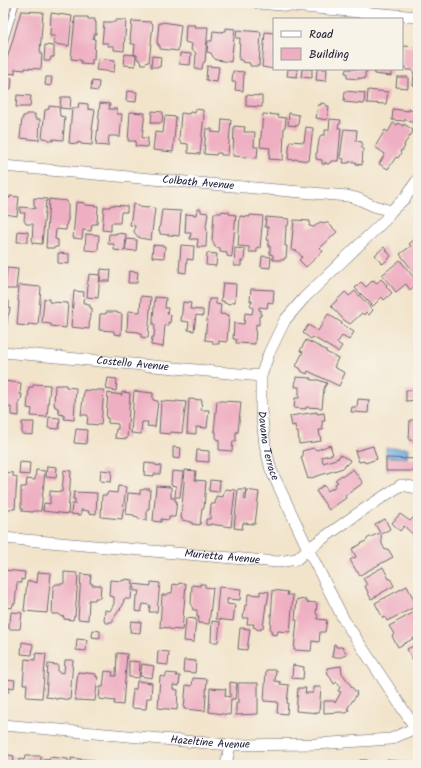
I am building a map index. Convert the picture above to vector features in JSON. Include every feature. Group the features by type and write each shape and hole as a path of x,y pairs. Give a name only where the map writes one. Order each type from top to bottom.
{"street":[{"path":"258,3 418,17"},
{"name":"Colbath Avenue","path":"3,166 347,196 391,211"},
{"name":"Davana Terrace","path":"416,730 344,620 308,549 271,470 265,445 261,410 262,376 270,353 285,320 304,298 385,220 391,211 405,198 418,179"},
{"name":"Costello Avenue","path":"3,352 262,376"},
{"name":"Murietta Avenue","path":"3,538 278,562 297,559 308,549 357,514 401,485 418,488"},
{"name":"Hazeltine Avenue","path":"3,724 230,745 316,744 391,739 416,730"},
{"path":"226,765 230,745"}],"lane":[{"path":"3,46 16,3"}],"water":[{"path":"386,448 408,448 407,458 386,457"}],"building":[{"path":"21,11 43,12 40,53 42,53 41,69 15,69 15,74 5,73 5,66"},
{"path":"51,13 72,16 69,46 54,44 55,36 50,36"},
{"path":"75,17 88,17 88,19 95,19 96,34 94,34 93,39 95,39 94,59 92,59 92,64 81,63 81,60 71,59"},
{"path":"116,20 126,20 124,51 114,50 114,46 108,46 108,43 102,43 104,22 115,22"},
{"path":"132,21 151,22 153,24 149,62 145,64 142,64 139,59 137,59 137,55 134,55 135,44 131,44 130,40"},
{"path":"163,22 181,25 178,51 160,49 160,46 158,46 159,23"},
{"path":"186,25 195,25 194,27 208,27 205,62 203,63 202,69 195,69 196,53 191,50 192,44 185,42"},
{"path":"226,28 235,29 231,62 216,60 211,53 207,52 208,41 212,41 213,31 222,32 226,31"},
{"path":"237,30 261,32 259,66 250,66 250,63 239,60 240,38 236,38"},
{"path":"265,32 273,33 273,69 262,67"},
{"path":"45,45 54,46 54,57 51,57 50,61 44,61"},
{"path":"403,46 418,47 418,86 413,85 414,74 412,70 406,70 406,67 403,66"},
{"path":"180,53 191,54 190,65 179,64"},
{"path":"125,54 136,55 135,66 124,65"},
{"path":"152,56 161,57 160,67 151,67"},
{"path":"98,58 115,60 114,72 96,70"},
{"path":"207,66 219,67 217,82 206,80"},
{"path":"288,70 298,70 297,77 287,76"},
{"path":"302,70 312,70 312,78 301,77"},
{"path":"317,70 327,70 326,81 316,80"},
{"path":"346,70 368,70 365,72 365,79 347,78 347,73 345,73"},
{"path":"375,70 391,70 391,76 374,74"},
{"path":"233,71 244,72 243,91 235,90 236,82 232,82"},
{"path":"3,77 12,78 11,89 3,89"},
{"path":"46,77 52,77 51,86 45,85"},
{"path":"397,77 408,77 408,88 396,87"},
{"path":"92,81 99,82 98,91 91,90"},
{"path":"368,90 388,92 386,104 367,103"},
{"path":"127,91 137,92 136,102 126,101"},
{"path":"345,91 365,93 364,104 344,102"},
{"path":"17,95 31,96 30,107 16,107"},
{"path":"246,95 262,96 262,107 246,106"},
{"path":"61,97 71,97 70,109 60,108"},
{"path":"79,103 88,104 88,109 95,110 92,130 92,145 81,144 78,142 78,144 69,143 72,108 78,108"},
{"path":"100,103 110,104 109,109 117,109 117,114 122,114 120,137 109,136 108,146 96,145"},
{"path":"321,103 329,106 327,120 316,118 318,105 321,105"},
{"path":"49,106 59,107 60,116 65,117 63,140 53,139 53,141 42,138 45,110 49,109"},
{"path":"195,109 203,110 204,115 200,154 188,153 188,144 181,143 179,140 181,113 195,113"},
{"path":"393,109 409,111 409,109 418,114 415,124 405,119 405,121 392,120"},
{"path":"152,111 163,112 162,123 151,123"},
{"path":"130,112 145,113 142,138 148,138 147,147 135,146 136,141 128,141"},
{"path":"289,113 299,115 298,126 288,125"},
{"path":"26,114 35,114 35,119 40,119 39,140 20,138 22,118"},
{"path":"263,114 278,115 278,117 286,118 284,127 283,160 269,159 270,148 260,147"},
{"path":"165,116 176,117 173,152 153,150 155,132 163,133"},
{"path":"222,119 231,120 228,155 221,155 221,153 217,153 216,155 204,154 206,129 212,129 212,132 221,133"},
{"path":"330,119 341,120 338,128 341,128 338,161 331,161 328,164 325,162 325,164 322,164 322,160 316,159 316,153 321,135 325,135 325,130 329,130"},
{"path":"393,123 397,125 398,123 403,126 404,124 413,130 413,132 405,143 405,146 402,151 401,150 398,158 396,157 388,169 379,164 385,154 375,147 385,130 388,132"},
{"path":"234,126 245,127 244,132 255,132 254,147 258,147 257,158 233,156"},
{"path":"306,127 313,128 309,161 288,159 290,141 304,142"},
{"path":"344,129 357,130 356,141 362,142 363,149 362,165 356,164 356,162 343,163 344,159 340,158"},
{"path":"10,196 19,197 17,216 5,214 3,217 3,198 10,198"},
{"path":"34,198 47,199 42,244 32,243 33,224 26,224 24,220 25,213 20,213 20,207 31,209 36,208 34,206"},
{"path":"49,199 67,201 68,204 68,221 66,230 56,229 55,239 58,240 58,247 55,248 46,248"},
{"path":"76,202 85,203 85,205 98,206 97,224 92,224 91,231 83,230 82,239 73,238"},
{"path":"133,204 139,205 139,207 155,209 151,240 138,237 134,232 135,226 130,225"},
{"path":"111,205 127,206 127,212 121,212 120,223 111,223 111,231 102,230 104,207 110,207"},
{"path":"197,209 201,209 201,212 208,213 206,247 197,247 198,239 190,239 191,233 185,233 186,214 196,215"},
{"path":"162,210 181,211 179,236 160,234 159,231"},
{"path":"222,211 236,215 231,257 227,256 227,253 220,252 220,248 215,247 212,240 214,213 221,213"},
{"path":"250,215 263,216 260,248 257,247 257,252 249,252 249,247 238,246 240,216 250,217"},
{"path":"266,217 289,219 288,226 286,226 285,246 287,246 286,258 284,258 284,260 273,260 273,255 270,254 270,246 268,246 269,240 267,240 268,227 265,227"},
{"path":"294,220 310,221 309,226 314,227 320,222 328,223 337,232 320,248 323,251 306,267 299,260 302,257 297,251 291,250"},
{"path":"18,231 28,232 28,242 17,242"},
{"path":"86,234 99,235 98,251 85,250"},
{"path":"109,234 126,234 125,251 114,250 114,244 108,244"},
{"path":"416,238 418,241 418,275 416,275 400,254 411,246 409,244"},
{"path":"127,239 137,240 136,251 125,250"},
{"path":"153,245 165,246 164,258 152,257"},
{"path":"181,245 194,246 193,260 187,259 186,273 179,272"},
{"path":"384,247 391,256 383,264 375,255"},
{"path":"235,248 245,249 244,261 241,261 241,266 234,266"},
{"path":"58,253 69,254 69,264 58,263"},
{"path":"207,253 217,254 216,266 206,265"},
{"path":"262,256 271,257 270,268 261,267"},
{"path":"400,260 418,283 410,290 406,284 396,292 382,275"},
{"path":"7,268 18,269 16,289 5,289"},
{"path":"101,269 111,270 110,281 100,281"},
{"path":"129,271 138,272 137,283 128,283"},
{"path":"89,274 100,275 98,298 87,297 87,282"},
{"path":"381,279 392,293 384,300 382,297 373,306 355,288 361,282 366,287 373,280 377,283"},
{"path":"223,283 236,284 235,302 232,302 231,304 221,301"},
{"path":"19,285 41,287 38,325 17,325"},
{"path":"251,289 274,290 273,303 268,302 267,308 259,307 259,310 261,310 261,316 259,316 259,325 256,324 255,344 236,343 236,339 233,339 234,323 244,324 245,313 252,314 253,308 250,304 252,303 252,301 250,301"},
{"path":"74,291 84,292 83,303 87,303 87,305 90,305 90,308 92,308 92,313 90,313 89,329 71,327"},
{"path":"355,291 373,310 369,315 366,312 364,315 362,313 350,324 344,320 331,306 345,292 349,296"},
{"path":"141,296 151,297 148,338 141,337 141,333 139,332 127,331 128,311 140,312"},
{"path":"155,297 166,298 165,308 168,308 167,314 171,315 170,323 168,322 168,326 165,325 163,347 151,345 152,337 154,337 155,325 153,325 153,318"},
{"path":"44,299 49,299 49,302 68,303 66,328 42,323"},
{"path":"209,299 216,299 216,304 221,305 220,314 229,315 227,342 219,341 219,344 213,344 213,341 205,340"},
{"path":"3,301 9,301 10,308 7,325 3,325"},
{"path":"183,302 191,303 190,309 203,310 203,316 196,315 194,331 188,330 189,322 181,321"},
{"path":"106,312 117,312 122,314 121,335 114,334 114,331 99,330 100,314 106,314"},
{"path":"328,314 354,332 349,340 342,336 337,343 342,346 338,352 313,337 311,339 303,333 308,325 318,331"},
{"path":"306,340 338,358 334,367 345,373 339,386 308,371 307,374 296,366 303,352 300,351"},
{"path":"296,377 311,378 311,380 318,380 327,383 324,388 322,408 294,408 295,398 299,398 299,387 295,387"},
{"path":"108,378 117,379 116,391 106,389"},
{"path":"3,381 21,383 20,394 22,394 21,401 19,401 19,416 11,415 11,407 8,407 6,420 3,420"},
{"path":"34,384 50,385 47,417 31,416 32,409 27,408 29,387 33,387"},
{"path":"55,385 66,385 66,387 76,388 74,420 64,419 64,415 59,414 58,408 55,407"},
{"path":"84,390 104,390 101,425 87,424 88,415 81,415"},
{"path":"406,390 418,390 418,400 406,401"},
{"path":"134,391 153,393 153,400 158,401 155,427 147,426 148,422 142,422 141,434 131,433"},
{"path":"122,392 130,393 127,439 115,438 118,424 108,423 108,418 106,418 108,393 122,395"},
{"path":"189,399 202,400 201,410 209,410 207,428 196,427 196,434 187,433"},
{"path":"358,399 369,400 368,413 351,412 352,407 357,407"},
{"path":"161,401 186,402 182,433 159,433"},
{"path":"217,401 241,402 238,432 236,432 236,441 233,441 232,451 219,450 219,440 216,439 216,432 214,431"},
{"path":"317,412 317,414 324,413 325,421 322,421 323,430 319,430 321,441 299,444 298,432 296,432 295,425 292,426 290,416"},
{"path":"49,417 60,418 59,429 48,428"},
{"path":"410,420 418,420 418,441 409,440"},
{"path":"22,422 34,422 33,435 22,434"},
{"path":"76,429 87,430 86,444 74,443"},
{"path":"330,445 333,454 322,457 323,463 339,458 340,455 350,460 349,462 343,468 308,479 301,457 303,456 302,451 314,448 317,450"},
{"path":"373,446 377,459 365,463 364,461 359,462 355,451"},
{"path":"173,447 181,448 180,459 173,458"},
{"path":"197,450 209,451 209,462 196,461"},
{"path":"386,458 418,459 418,471 386,471"},
{"path":"20,462 30,463 29,475 19,474"},
{"path":"145,463 161,466 160,474 154,474 154,476 144,475"},
{"path":"47,466 57,467 56,478 46,477"},
{"path":"353,469 363,483 329,510 316,491 324,485 328,491 336,486 335,484 338,482 335,480"},
{"path":"36,470 45,471 41,511 22,511 21,487 26,487 27,479 35,480"},
{"path":"64,470 71,471 68,514 43,511 44,503 50,504 50,491 62,492"},
{"path":"101,470 112,471 111,482 100,481"},
{"path":"185,470 196,471 195,480 206,481 204,508 202,508 200,525 192,524 192,522 182,520 181,518"},
{"path":"172,471 183,472 180,497 175,497 176,486 171,485"},
{"path":"3,472 13,473 13,476 17,477 15,509 3,509"},
{"path":"210,480 220,481 219,492 209,491"},
{"path":"118,486 126,487 122,519 101,517 102,495 107,495 108,492 117,493"},
{"path":"156,486 171,487 171,498 175,498 175,501 177,501 175,517 169,517 169,520 161,519 161,522 153,521"},
{"path":"150,489 147,520 138,519 138,517 134,515 126,514 128,493 140,494 140,490"},
{"path":"225,489 235,490 231,527 210,524 206,525 206,519 210,519 211,504 215,504 216,496 223,497"},
{"path":"238,489 246,489 244,499 246,500 247,490 259,492 255,524 243,523 242,529 234,528"},
{"path":"74,492 97,493 96,514 81,510 81,515 71,514 72,504 75,504 75,499 73,499"},
{"path":"400,514 410,521 414,517 418,520 418,539 404,526 400,531 392,523"},
{"path":"385,519 390,529 381,534 382,544 385,550 388,549 393,557 360,575 350,560 356,557 352,549 366,541 368,538 380,533 375,524"},
{"path":"383,567 394,586 371,599 365,586 367,585 363,578"},
{"path":"3,570 25,572 24,580 21,579 21,583 17,583 15,604 13,604 12,608 3,607"},
{"path":"38,572 51,573 47,613 24,611 27,582 30,581 37,583"},
{"path":"64,572 77,573 78,576 75,616 73,620 64,619 64,617 59,614 52,614 53,587 56,584 64,583"},
{"path":"81,574 91,575 90,583 92,583 92,585 101,585 100,598 89,600 88,620 78,619"},
{"path":"125,579 133,580 131,599 124,599 123,605 113,619 113,622 105,623 105,610 110,611 114,604 114,597 109,596 110,580 123,581"},
{"path":"151,582 160,583 157,612 149,612 150,605 143,604 141,612 135,611 136,596 138,596 139,591 134,591 134,584 151,586"},
{"path":"179,583 186,584 182,630 160,627 162,595 172,593 173,584 178,585"},
{"path":"200,584 205,584 205,587 213,588 209,624 198,623 199,617 197,617 197,610 193,610 191,603 192,585 200,586"},
{"path":"407,586 417,606 387,621 385,617 383,618 375,603"},
{"path":"219,587 241,589 240,600 227,599 227,604 235,605 233,621 216,619"},
{"path":"273,590 288,592 287,595 293,595 290,632 278,631 277,635 271,634"},
{"path":"260,591 269,592 263,628 261,628 261,630 253,627 254,624 247,624 248,618 243,618 245,605 247,605 248,594 260,595"},
{"path":"297,599 317,603 317,619 327,620 325,632 320,632 319,642 312,641 311,651 294,650 297,620 295,620"},
{"path":"418,610 418,636 398,647 392,636 394,634 389,626"},
{"path":"11,612 22,613 20,629 9,629"},
{"path":"186,618 196,619 194,642 184,641"},
{"path":"131,621 141,622 140,633 130,632"},
{"path":"212,621 220,622 218,642 211,642"},
{"path":"240,628 250,629 247,650 238,649"},
{"path":"93,630 100,631 100,638 92,637"},
{"path":"77,639 87,640 86,651 76,650"},
{"path":"22,642 33,644 32,655 21,654"},
{"path":"334,644 336,647 342,647 347,654 342,657 332,657"},
{"path":"418,644 418,661 417,659 413,661 407,649"},
{"path":"158,651 169,652 168,665 157,664"},
{"path":"36,653 46,654 42,698 26,697 27,684 23,684 25,659 35,660"},
{"path":"117,653 127,654 123,705 114,704 115,701 99,699 100,687 103,687 105,671 113,672 112,676 116,676"},
{"path":"65,660 73,660 70,700 46,697 48,664 58,665 58,672 64,673"},
{"path":"184,660 196,661 195,673 183,672"},
{"path":"129,661 140,662 139,678 129,677"},
{"path":"142,664 154,666 152,678 140,676"},
{"path":"293,665 304,667 303,679 292,678"},
{"path":"341,666 342,673 357,694 347,709 349,709 347,713 324,713 324,701 334,701 335,703 341,692 338,691 340,687 337,682 334,684 328,675 327,668"},
{"path":"3,670 5,670 4,679 15,680 14,688 10,687 9,692 3,692"},
{"path":"266,670 276,670 275,681 281,682 280,684 289,685 287,714 277,713 278,702 264,701"},
{"path":"78,672 96,674 96,677 98,677 95,701 75,700"},
{"path":"166,673 177,674 176,676 180,676 179,686 173,685 173,689 178,690 177,710 158,708 160,676 166,677"},
{"path":"193,678 207,679 205,711 184,709 186,685 192,686"},
{"path":"137,681 152,683 151,698 147,698 146,709 131,708 133,689 136,689"},
{"path":"230,682 237,683 235,699 231,699 230,715 209,712 210,688 226,689 225,696 230,697"},
{"path":"238,683 258,683 258,714 236,715 236,703 238,703"},
{"path":"313,687 321,687 319,713 296,711 298,688 306,688 305,693 313,693"},
{"path":"3,754 14,756 13,765 3,765"},
{"path":"25,756 41,756 41,765 19,765 19,759 24,760"},
{"path":"50,757 68,759 68,765 43,765 44,759 49,760"},
{"path":"71,758 80,760 94,760 93,765 71,765"},
{"path":"360,760 367,760 369,765 358,765"},
{"path":"387,760 408,762 408,764 414,761 415,764 418,762 418,765 387,765"}]}
